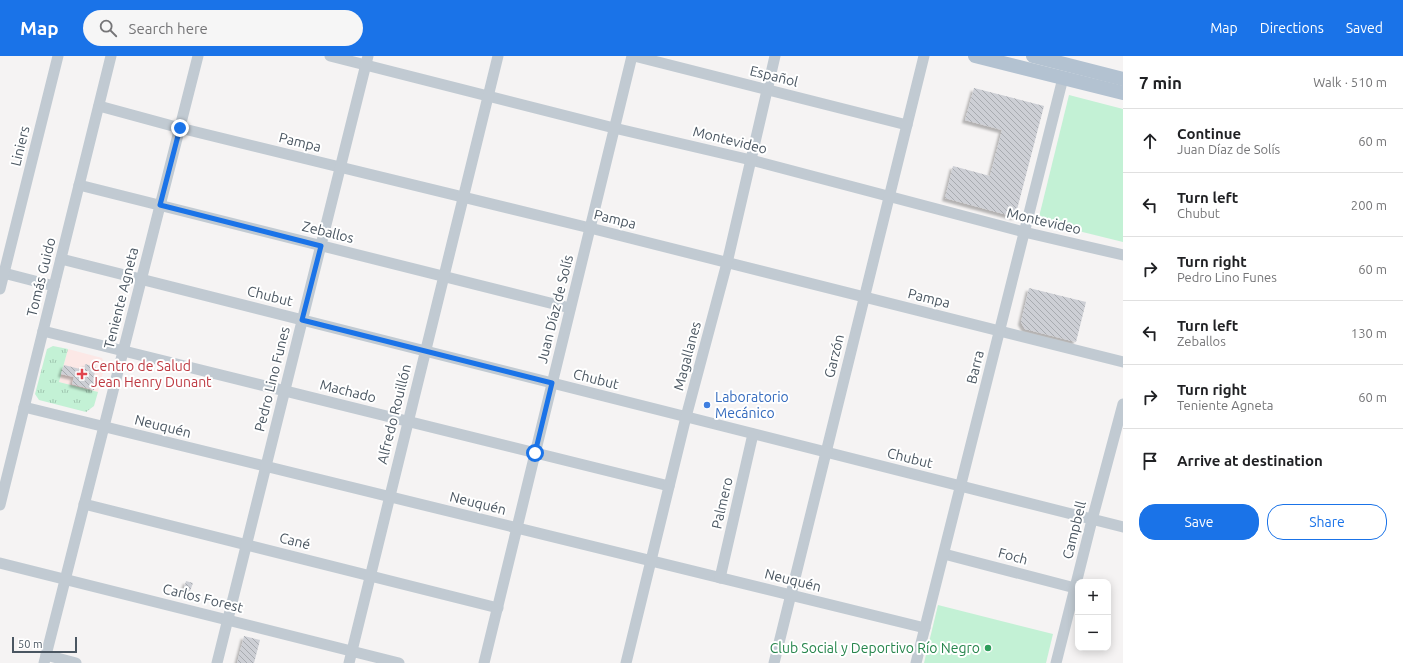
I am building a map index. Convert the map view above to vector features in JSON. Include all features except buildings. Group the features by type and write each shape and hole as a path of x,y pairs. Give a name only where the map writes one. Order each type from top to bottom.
{"main road":[{"path":"975,56 1123,94"},
{"path":"1033,56 1066,60 1123,79"}],"street":[{"name":"Liniers","path":"0,289 2,273 58,56"},
{"name":"Tomás Guido","path":"0,505 111,56"},
{"name":"Teniente Agneta","path":"45,659 198,56"},
{"name":"Montevideo","path":"330,56 367,60 488,96 614,128 751,160 889,198 1123,255"},
{"name":"Alfredo Rouillón","path":"349,663 498,56"},
{"name":"Español","path":"633,56 907,125"},
{"name":"Juan Díaz de Solís","path":"484,663 614,128 633,56"},
{"name":"Magallanes","path":"626,663 686,417 727,263 775,56"},
{"name":"Garzón","path":"774,663 924,56"},
{"name":"Pedro Lino Funes","path":"217,663 367,60"},
{"name":"Barra","path":"916,663 1063,78"},
{"name":"Pampa","path":"99,106 180,128 590,228 1123,362"},
{"name":"Zeballos","path":"79,185 570,308"},
{"name":"Chubut","path":"61,259 1123,528"},
{"path":"2,273 54,286"},
{"name":"Machado","path":"43,331 669,486"},
{"name":"Campbell","path":"1077,579 1123,404"},
{"name":"Neuquén","path":"24,407 925,628"},
{"name":"Palmero","path":"720,578 753,434"},
{"name":"Cané","path":"84,504 498,608"},
{"name":"Foch","path":"944,554 1075,588"},
{"name":"Carlos Forest","path":"0,563 399,663"},
{"name":"Campbell","path":"1056,663 1075,588"},
{"path":"45,659 76,663"}],"shaded area":[{"name":"Centro de Salud Jean Henry Dunant","path":"68,349 102,358 105,365 98,392 59,382"}],"green space":[{"path":"1069,95 1123,109 1123,242 1038,221"},
{"path":"53,346 68,349 59,382 98,392 94,406 86,412 39,400 35,394 47,349"},
{"name":"Club Social y Deportivo Río Negro","path":"938,605 1053,634 1046,663 924,663"}],"place":[{"name":"Centro de Salud Jean Henry Dunant","path":"82,374"},
{"name":"Laboratorio Mecánico","path":"707,405"},
{"name":"Club Social y Deportivo Río Negro","path":"988,648"}],"route":[{"path":"180,128 160,205 321,246 302,320 552,383 535,453"}]}
